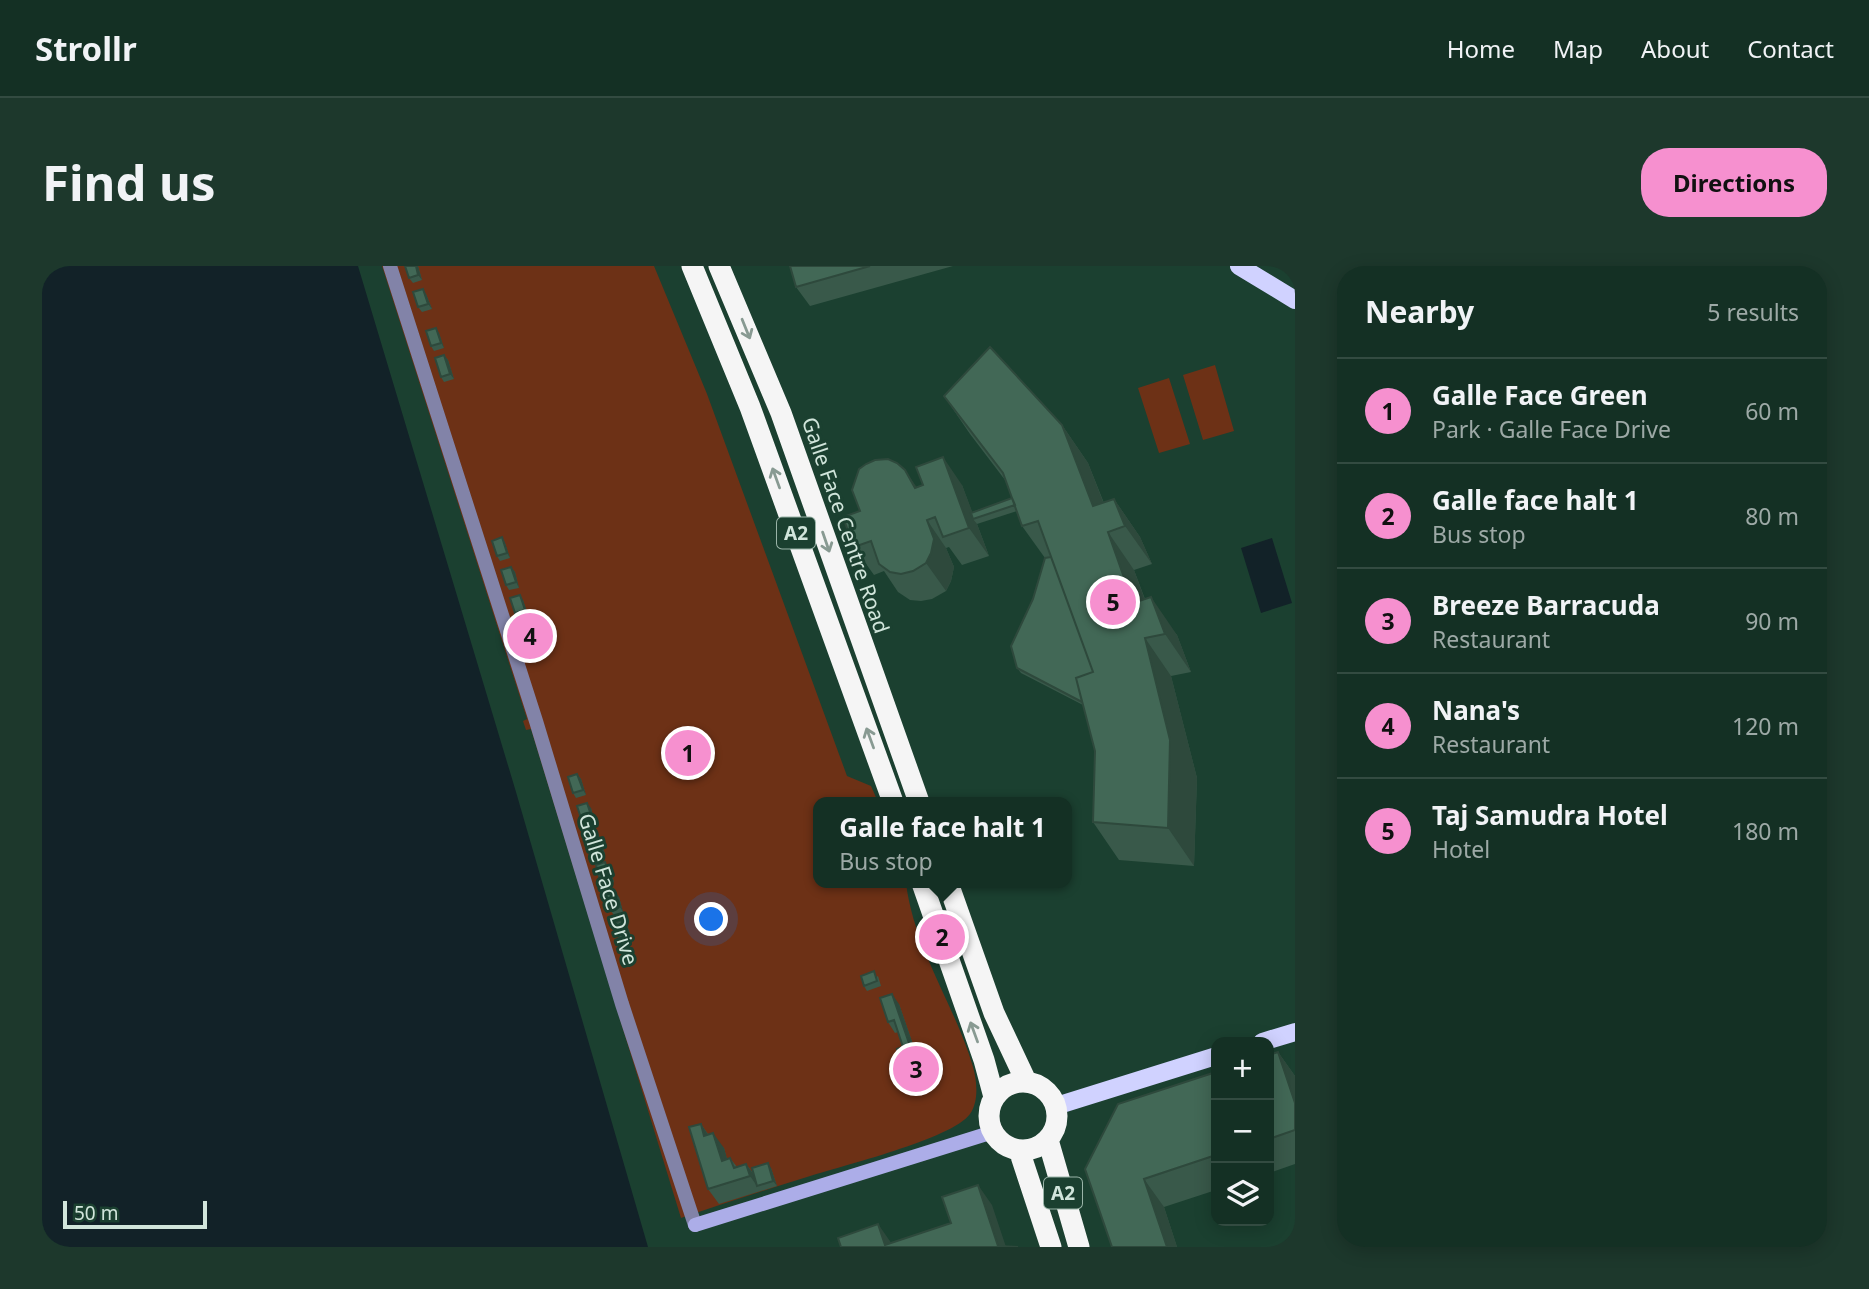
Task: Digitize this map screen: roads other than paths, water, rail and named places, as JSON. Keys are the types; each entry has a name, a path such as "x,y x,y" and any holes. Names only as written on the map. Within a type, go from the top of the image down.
{"highway":[{"name":"A2","path":"692,266 750,407 891,797"},
{"name":"Galle Face Centre Road","path":"719,266 781,413 917,797"},
{"path":"706,296 729,287"},
{"path":"924,888 984,1060 994,1097"},
{"path":"950,888 994,1013 1026,1081"},
{"path":"1026,1081 1044,1088 1056,1106 1056,1125 1048,1140 1038,1146 1019,1150 1001,1142 993,1132 989,1112 994,1097 1006,1086 1026,1081"},
{"name":"A2","path":"1048,1140 1079,1247"},
{"name":"A2","path":"1019,1150 1051,1247"}],"main road":[{"path":"1238,266 1295,300"},
{"path":"1274,288 1295,293"},
{"path":"1274,1038 1295,1032"},
{"path":"1056,1106 1211,1058"}],"street":[{"name":"Galle Face Drive","path":"390,266 536,721 622,1004 695,1225 993,1132"}],"place":[{"name":"Taj Samudra Hotel","path":"1113,602"},
{"name":"Nana's","path":"530,636"},
{"name":"Galle Face Green","path":"688,753"},
{"name":"Galle face halt 1","path":"942,937"},
{"name":"Breeze Barracuda","path":"916,1069"}]}
